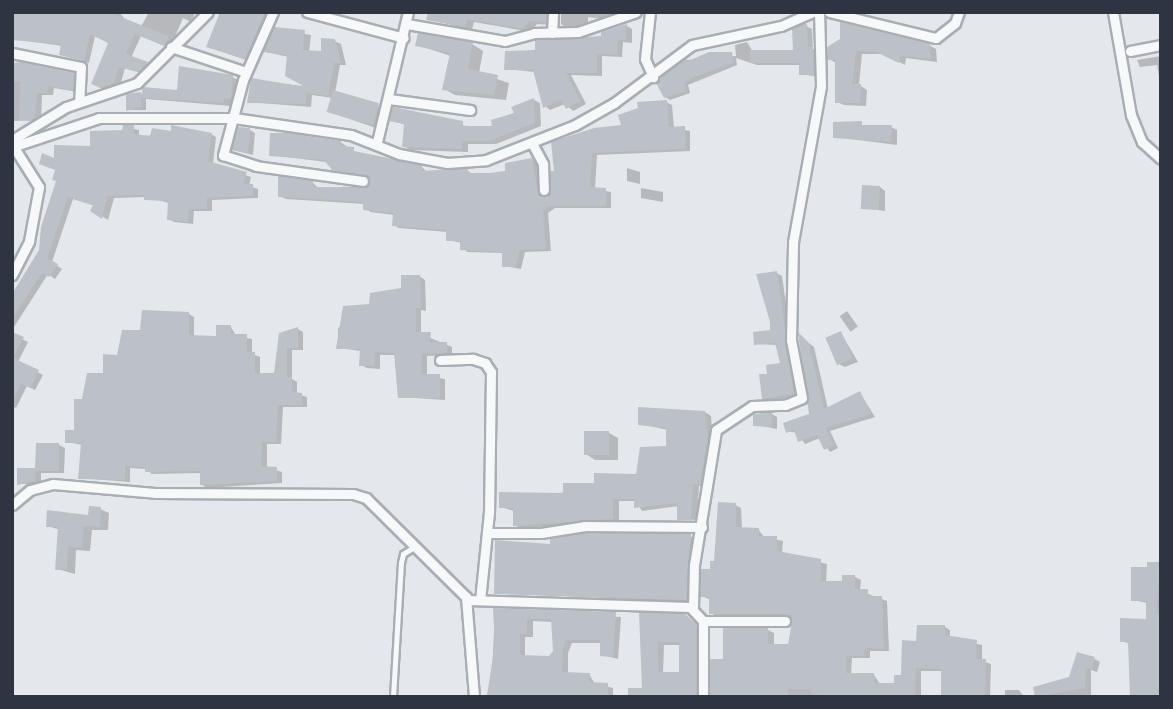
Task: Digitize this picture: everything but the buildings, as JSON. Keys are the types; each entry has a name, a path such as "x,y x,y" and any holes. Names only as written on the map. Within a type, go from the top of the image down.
{"street":[{"path":"13,145 44,120 79,102 137,83 208,12"},
{"path":"273,12 246,72 223,153 226,158 363,181"},
{"path":"307,12 404,38"},
{"path":"377,142 404,38 408,12"},
{"path":"552,33 553,12"},
{"path":"407,24 505,41 552,33 578,32 636,12"},
{"path":"650,12 645,59 653,77"},
{"path":"13,145 99,118 234,118 307,126 377,142 399,154 447,163 486,160 532,143 604,109 653,77 692,45 781,26 813,12"},
{"path":"703,697 703,621 693,608 694,565 716,430 752,406 785,405 802,398 791,340 793,242 821,86 819,12"},
{"path":"829,12 936,38 955,23 959,12"},
{"path":"1113,12 1131,115 1142,142 1161,159"},
{"path":"1130,51 1161,45"},
{"path":"171,47 246,72"},
{"path":"12,53 81,67 79,102"},
{"path":"388,99 470,110"},
{"path":"44,120 61,129"},
{"path":"532,143 543,164 544,190"},
{"path":"12,275 29,241 40,187 13,145"},
{"path":"440,360 473,359 485,363 491,372 487,533 480,600"},
{"path":"12,505 30,490 53,484 238,496 353,494 376,505 468,600 474,697"},
{"path":"487,533 585,526 702,527"},
{"path":"468,600 693,608"},
{"path":"703,621 785,621"}],"lane":[{"path":"393,697 401,563 403,554 414,547"}]}
